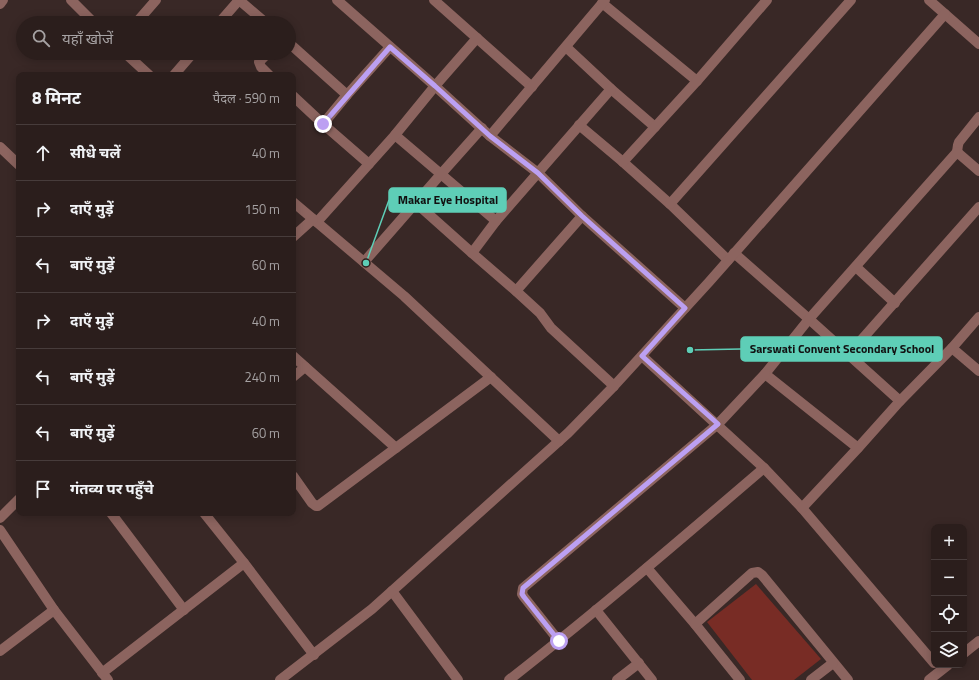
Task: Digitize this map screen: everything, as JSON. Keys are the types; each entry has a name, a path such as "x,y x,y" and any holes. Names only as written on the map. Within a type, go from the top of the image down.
{"street":[{"path":"0,4 3,0"},
{"path":"71,0 87,16"},
{"path":"142,16 156,0"},
{"path":"225,16 239,0 258,16"},
{"path":"337,0 490,136 538,173 582,216 685,308"},
{"path":"434,0 532,87"},
{"path":"623,162 697,81 767,0"},
{"path":"670,204 851,0"},
{"path":"929,0 977,38"},
{"path":"490,136 604,2 697,81"},
{"path":"280,680 372,609 568,433 642,356 945,14"},
{"path":"296,235 315,220 369,164 477,38"},
{"path":"323,124 390,47"},
{"path":"566,47 655,127"},
{"path":"296,49 347,95"},
{"path":"133,60 146,72"},
{"path":"177,72 187,60"},
{"path":"261,60 259,62 261,67 266,72"},
{"path":"472,253 496,221 611,89"},
{"path":"296,99 369,164"},
{"path":"559,641 524,597 522,594 523,588 718,424 765,374 809,319 957,152 959,142 979,117"},
{"path":"579,125 731,257 809,319 900,401"},
{"path":"364,262 482,128"},
{"path":"395,135 496,221"},
{"path":"1,151 16,163"},
{"path":"957,152 979,171"},
{"path":"416,203 539,312 551,328 614,386"},
{"path":"296,204 404,296 559,441"},
{"path":"848,355 979,206"},
{"path":"516,291 582,216"},
{"path":"856,267 895,303"},
{"path":"802,508 900,401 952,348 979,317"},
{"path":"952,348 979,371"},
{"path":"642,356 718,424 764,468 802,508 931,656"},
{"path":"296,359 396,448"},
{"path":"296,374 305,367"},
{"path":"765,374 858,448"},
{"path":"296,480 312,503 318,506 491,377"},
{"path":"509,680 559,641 647,568 764,468"},
{"path":"0,518 16,502"},
{"path":"113,516 184,610"},
{"path":"206,516 314,655"},
{"path":"0,530 54,610 105,677 184,610 244,563"},
{"path":"647,568 740,680"},
{"path":"695,624 752,573 758,572 848,680"},
{"path":"392,591 458,680"},
{"path":"0,651 54,610"},
{"path":"596,610 652,680"},
{"path":"967,651 979,641"},
{"path":"617,680 639,663"},
{"path":"811,680 833,663"},
{"path":"929,680 938,668"}],"shaded area":[{"path":"756,584 821,659 794,680 752,680 707,622"}],"place":[{"name":"Makar Eye Hospital","path":"366,263"},
{"name":"Sarswati Convent Secondary School","path":"690,350"}],"route":[{"path":"323,124 390,47 490,136 538,173 582,216 685,308 642,356 718,424 523,588 522,594 524,597 559,641"}]}
